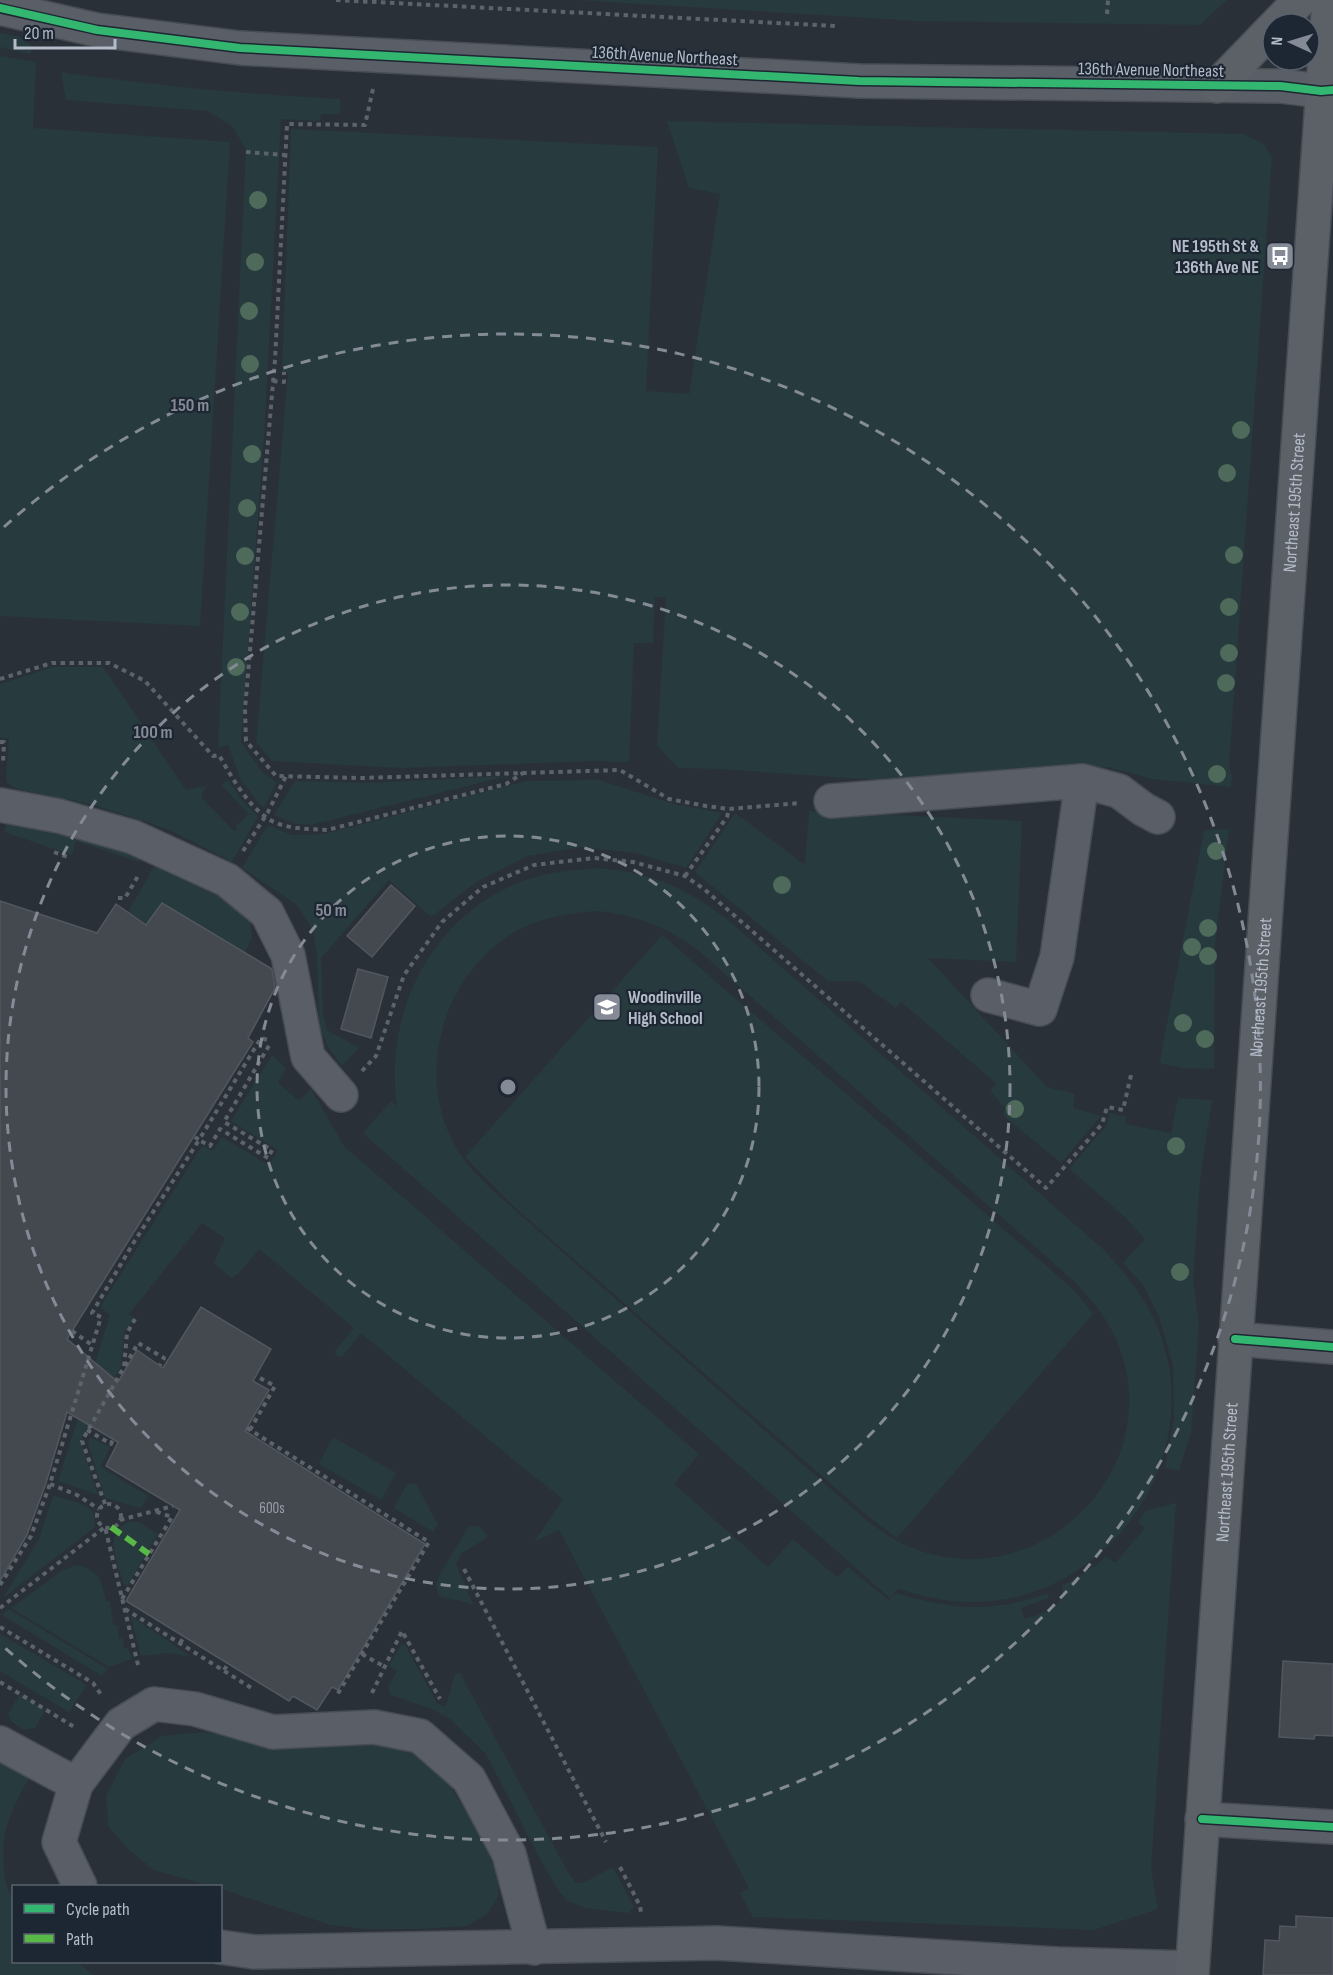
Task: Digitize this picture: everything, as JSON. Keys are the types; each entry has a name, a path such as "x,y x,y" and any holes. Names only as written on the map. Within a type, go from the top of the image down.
{"main road":[{"path":"1288,12 1300,0"},
{"name":"Northeast 195th Street","path":"1192,1971 1235,1339 1327,91 1329,0"},
{"path":"1217,86 1261,40"}],"street":[{"name":"136th Avenue Northeast","path":"0,8 97,30 240,48 859,81 1280,86 1327,91"},
{"path":"831,801 1082,781 1119,791 1158,817"},
{"path":"988,995 1040,1009 1057,957 1082,781"},
{"path":"0,805 59,816 133,837 227,880 267,913 288,955 308,1057 341,1095"},
{"path":"1235,1339 1333,1347"},
{"path":"79,1885 59,1842 76,1784 113,1734 154,1704 195,1709 273,1732 374,1727 420,1737 469,1779 509,1854 534,1948"},
{"path":"0,1743 76,1784"},
{"path":"1202,1820 1333,1827"},
{"path":"222,1947 254,1952 717,1943 1192,1971"}],"path":[{"path":"336,0 836,26"},
{"path":"1107,14 1108,0"},
{"path":"377,55 366,125 287,124 273,381 248,659 246,741 276,776 361,778 620,770 669,799 729,809 831,801"},
{"path":"246,152 285,155"},
{"path":"273,381 284,382 284,372"},
{"path":"0,679 51,663 109,663 145,681 213,756 219,756 238,790 265,816 276,823 301,829 327,830 506,784 524,772"},
{"path":"0,742 4,742 3,763"},
{"path":"249,839 265,816 286,776"},
{"path":"686,876 727,817 729,809"},
{"path":"341,1095 376,1056 404,975 442,922 483,887 534,865 594,858 633,862 686,876 724,905 1046,1188 1102,1124 1107,1107 1123,1110 1131,1075"},
{"path":"118,898 125,897 135,880"},
{"path":"0,1585 31,1536 50,1484 101,1317 92,1313 134,1242 200,1140 261,1038 272,1041 224,1122 272,1150 267,1158 220,1129 210,1146 200,1140 195,1137"},
{"path":"124,1367 127,1333 135,1319"},
{"path":"72,1331 92,1346"},
{"path":"105,1504 82,1441 138,1343 164,1358 160,1365"},
{"path":"256,1376 275,1386 249,1429 382,1515 429,1542 334,1700"},
{"path":"87,1430 111,1444 113,1439"},
{"path":"50,1484 77,1495 99,1509"},
{"path":"0,1608 105,1527 117,1525 121,1513 118,1507 112,1504 105,1504 99,1509 98,1519 105,1527 138,1665"},
{"path":"120,1520 173,1506"},
{"path":"122,1599 174,1517 154,1511"},
{"path":"464,1569 606,1842"},
{"path":"124,1609 254,1690"},
{"path":"0,1627 93,1683 113,1734"},
{"path":"368,1701 402,1631 440,1699"},
{"path":"180,1643 184,1637"},
{"path":"361,1654 385,1667"},
{"path":"224,1670 228,1664"},
{"path":"0,1682 113,1734"},
{"path":"620,1867 640,1906 642,1919"}],"green space":[{"path":"576,0 1227,0 1200,25 918,21"},
{"path":"0,33 20,37 31,45 31,54 0,47"},
{"path":"0,56 36,62 33,128 230,142 200,626 0,616"},
{"path":"61,72 201,89 340,99 340,114 321,114 320,121 281,119 264,436 241,742 263,773 277,783 263,808 240,779 228,745 218,748 246,149 232,126 208,111 66,100"},
{"path":"667,121 1244,134 1265,145 1272,158 1229,765 1232,776 1231,787 1152,779 1107,767 905,782 678,768 657,746 666,597 655,597 653,643 634,643 629,762 595,761 401,768 272,761 256,742 288,373 282,372 291,129 658,147 646,391 689,394 720,194 689,188"},
{"path":"53,667 103,667 186,790 207,786 201,794 202,798 234,831 237,829 236,826 249,814 221,785 228,780 243,802 258,816 232,862 170,830 94,805 17,789 7,783 9,739 0,737 0,684"},
{"path":"507,776 311,825 295,824 274,815 295,781 369,783"},
{"path":"599,780 674,804 722,813 686,868 636,853 581,847 528,856 478,881 431,917 389,880 321,958 323,1013 327,1030 359,1048 342,1066 328,1047 319,1025 317,956 313,930 297,905 242,868 268,825 292,835 324,834 526,781"},
{"path":"809,811 1022,821 1016,962 928,958 1047,1087 1075,1094 1073,1108 1101,1116 1061,1163 1003,1115 1005,1108 990,1091 996,1083 901,1002 896,1008 859,981 828,981 695,872 735,813 805,865"},
{"path":"7,821 41,825 145,855 139,862 76,841 72,855 4,832"},
{"path":"1229,829 1215,945 1214,1069 1183,1068 1162,1064 1160,1060 1204,830"},
{"path":"157,861 242,906 250,923 252,937 245,953 162,903 146,925 128,912"},
{"path":"599,868 636,874 667,883 696,898 727,919 1104,1250 1129,1280 1150,1312 1161,1336 1171,1385 1169,1433 1155,1478 1131,1519 1099,1554 1060,1581 1015,1597 965,1602 898,1589 891,1597 897,1593 936,1603 972,1607 1010,1604 1048,1593 1049,1598 1021,1608 1025,1619 1051,1609 1060,1600 1062,1586 1098,1564 1106,1556 1115,1563 1145,1528 1138,1523 1145,1511 1176,1503 1151,1868 1158,1909 1094,1930 753,1917 740,1893 749,1888 559,1530 534,1542 563,1499 361,1333 343,1356 338,1356 334,1352 354,1328 259,1249 238,1274 231,1278 214,1263 225,1238 202,1223 129,1314 134,1318 124,1333 121,1367 80,1441 98,1495 58,1481 110,1315 100,1307 202,1146 213,1151 222,1137 269,1165 278,1150 231,1121 272,1055 286,1068 278,1083 299,1101 311,1089 344,1146 699,1454 674,1484 768,1567 793,1539 837,1577 848,1567 889,1600 891,1599 363,1133 391,1101 397,1106 395,1070 399,1034 408,999 423,967 443,938 468,913 498,893 540,876","holes":["598,911 627,916 652,924 675,935 699,951 1075,1282 1089,1297 1112,1330 1120,1349 1129,1396 1124,1440 1107,1480 1080,1514 1044,1540 1004,1555 959,1559 901,1543 866,1520 490,1188 471,1168 455,1146 443,1117 437,1087 437,1056 443,1026 455,997 471,971 492,948 518,930 567,914"]},
{"path":"662,935 1072,1288 1093,1314 897,1538 863,1512 520,1212 465,1157"},
{"path":"1178,1098 1212,1100 1200,1180 1193,1280 1199,1323 1191,1432 1179,1471 1165,1468 1174,1418 1173,1365 1159,1317 1144,1286 1123,1263 1145,1239 1124,1216 1069,1169 1106,1126 1110,1113 1126,1117 1125,1124 1171,1133"},
{"path":"90,1437 110,1447 101,1467 148,1496 141,1508 105,1498 88,1444"},
{"path":"333,1437 396,1473 381,1500 319,1464"},
{"path":"407,1484 416,1484 438,1525 433,1532 394,1508"},
{"path":"53,1496 89,1508 95,1520 94,1528 3,1598 39,1539"},
{"path":"128,1522 139,1522 158,1534 127,1586 124,1585 118,1568 114,1541 120,1527"},
{"path":"469,1526 478,1526 485,1532 487,1538 462,1553 456,1564 473,1604 439,1596 436,1585"},
{"path":"76,1565 89,1569 98,1577 106,1601 110,1601 113,1625 117,1625 119,1639 123,1639 124,1649 128,1648 132,1659 109,1667 11,1608 63,1570"},
{"path":"9,1609 108,1669 102,1676 2,1615"},
{"path":"131,1616 190,1656 165,1653 141,1656"},
{"path":"0,1634 87,1685 69,1712 0,1671"},
{"path":"401,1645 405,1645 437,1703 442,1706 446,1706 455,1674 460,1673 569,1874 575,1882 583,1883 613,1867 634,1907 629,1913 585,1908 568,1901 559,1891 540,1859 486,1754 450,1719 432,1709 391,1695 388,1687 397,1671 389,1666"},
{"path":"20,1694 45,1710 35,1728 24,1730 11,1721 8,1714"},
{"path":"202,1732 267,1740 395,1739 420,1749 443,1774 483,1839 499,1879 498,1897 487,1914 467,1926 366,1929 331,1925 222,1889 222,1885 206,1885 154,1870 128,1849 108,1826 106,1796 125,1759 162,1736"},
{"path":"0,1758 30,1776 12,1811 5,1832 4,1871 12,1895 12,1963 78,1963 94,1975 0,1975"}],"building":[{"path":"391,885 415,906 372,957 347,936"},
{"path":"0,901 97,933 116,904 146,925 162,903 272,969 275,988 248,1038 253,1042 67,1339 118,1382 137,1350 163,1368 201,1307 271,1349 253,1381 269,1390 245,1431 425,1544 338,1690 332,1687 317,1710 293,1696 289,1701 126,1601 180,1510 106,1466 118,1442 67,1412 46,1483 27,1535 0,1581"},
{"path":"358,969 388,977 371,1038 341,1029"},
{"path":"1283,1661 1333,1664 1333,1736 1315,1735 1314,1739 1279,1737"},
{"path":"1296,1916 1333,1918 1333,1975 1263,1975 1265,1940 1279,1941 1280,1926 1296,1927"}],"marked path":[{"path":"111,1527 149,1554"}],"cycle path":[{"path":"0,8 97,30 240,48 859,81 1280,86 1321,91 1333,90"},
{"path":"1235,1339 1333,1347"},
{"path":"1202,1819 1333,1827"}],"place":[{"name":"NE 195th St & 136th Ave NE","path":"1280,256"},
{"name":"Woodinville High School","path":"607,1007"}]}
